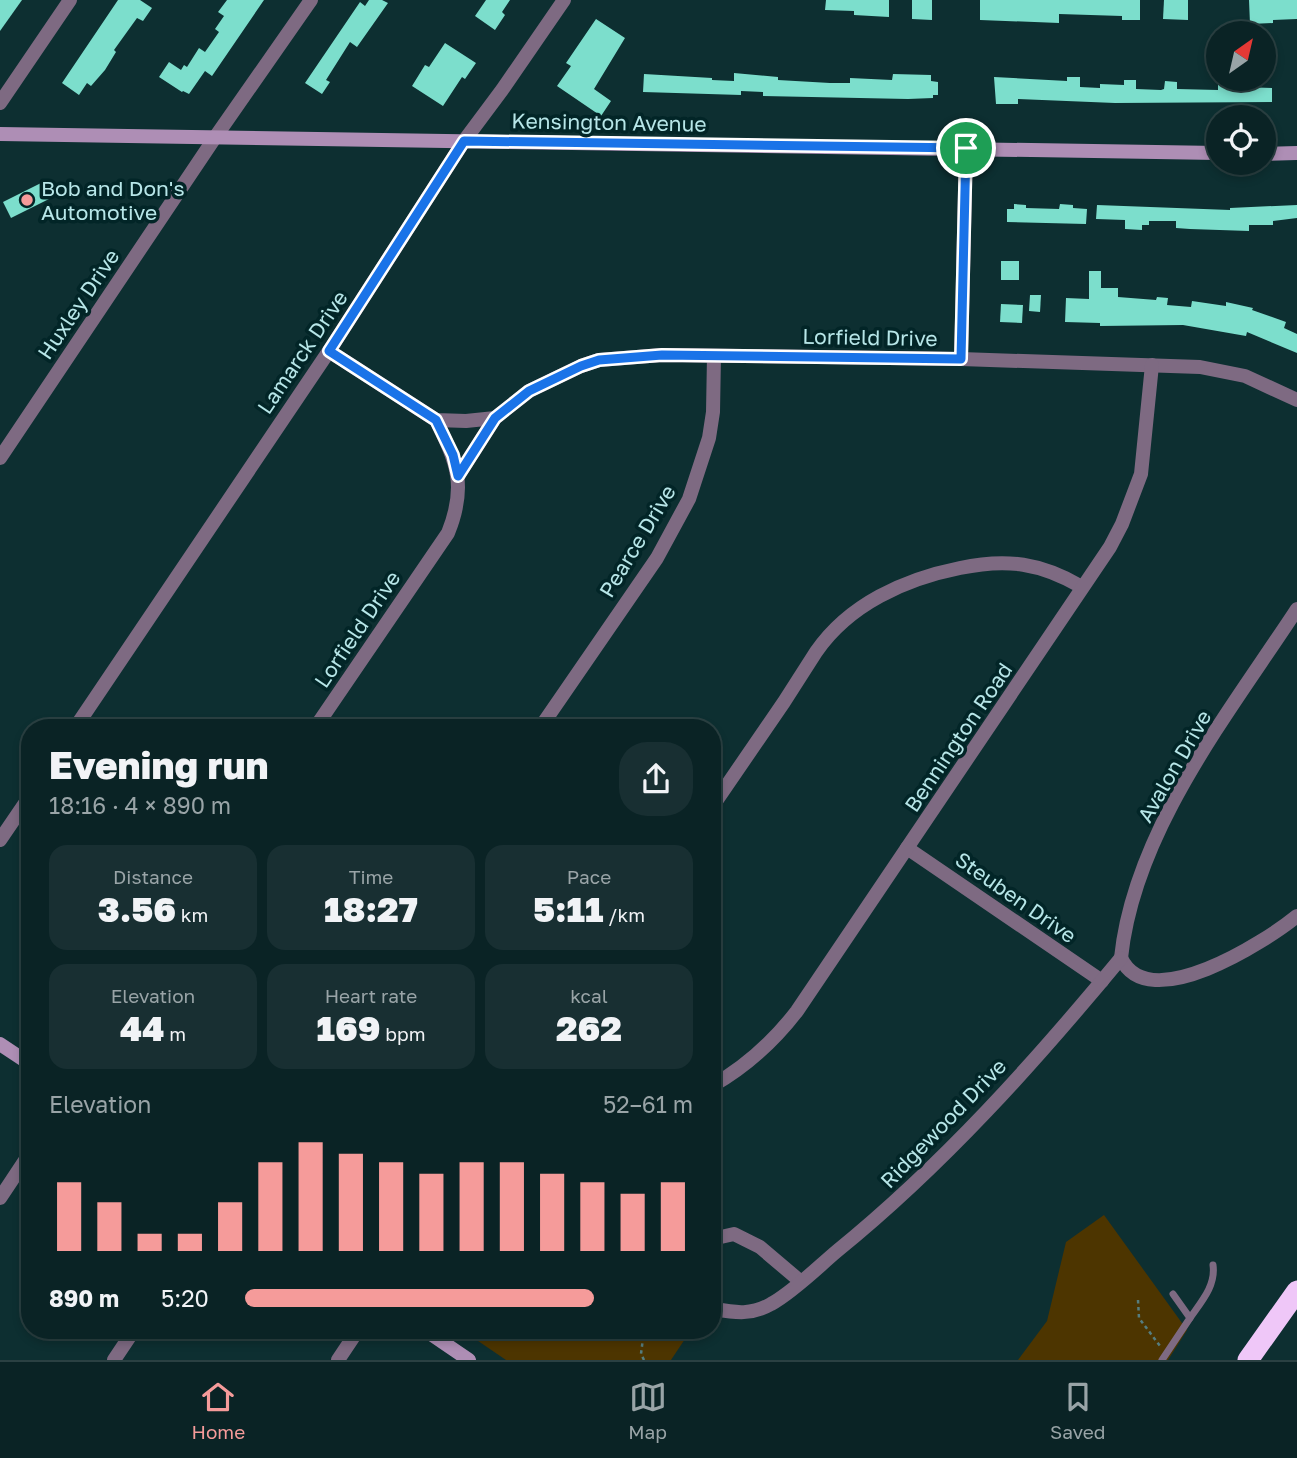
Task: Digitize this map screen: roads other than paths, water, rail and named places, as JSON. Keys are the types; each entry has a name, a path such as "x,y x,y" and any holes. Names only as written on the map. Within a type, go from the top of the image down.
{"highway":[{"path":"1248,1360 1297,1291"}],"street":[{"path":"0,103 70,0"},
{"name":"Huxley Drive","path":"0,458 214,139 311,0"},
{"name":"Lamarck Drive","path":"81,719 329,351 464,141 564,0"},
{"name":"Kensington Avenue","path":"0,135 1206,153"},
{"path":"961,359 966,148"},
{"path":"1276,154 1297,153"},
{"path":"329,351 436,420 495,418"},
{"name":"Lorfield Drive","path":"458,476 495,418 529,391 581,366 599,360 633,356 961,359 1152,365 1223,370 1264,383 1297,400"},
{"name":"Pearce Drive","path":"546,719 657,558 689,499 709,438 714,400 714,356"},
{"name":"Bennington Road","path":"721,1080 748,1062 791,1020 948,791 1110,547 1134,496 1141,474 1152,365"},
{"name":"Lorfield Drive","path":"321,719 448,533 458,501 458,476 453,455 436,420"},
{"path":"721,794 816,652 851,616 875,598 909,581 933,573 1000,563 1042,567 1082,587"},
{"name":"Avalon Drive","path":"1121,958 1124,929 1135,892 1169,812 1213,736 1297,609"},
{"path":"0,840 21,809"},
{"name":"Steuben Drive","path":"907,848 1102,981"},
{"path":"1121,958 1126,968 1140,978 1152,981 1185,976 1242,952 1297,916"},
{"name":"Ridgewood Drive","path":"721,1310 744,1314 771,1304 883,1214 1013,1083 1121,958"},
{"path":"0,1044 21,1058"},
{"path":"0,1198 21,1166"},
{"path":"721,1237 734,1234 760,1247 800,1281"},
{"path":"114,1360 128,1339"},
{"path":"338,1360 352,1339"},
{"path":"438,1339 469,1360"}],"lane":[{"path":"1164,1357 1211,1284 1213,1265"},
{"path":"1173,1294 1190,1318"}],"place":[{"name":"Bob and Don's Automotive","path":"27,200"}]}
